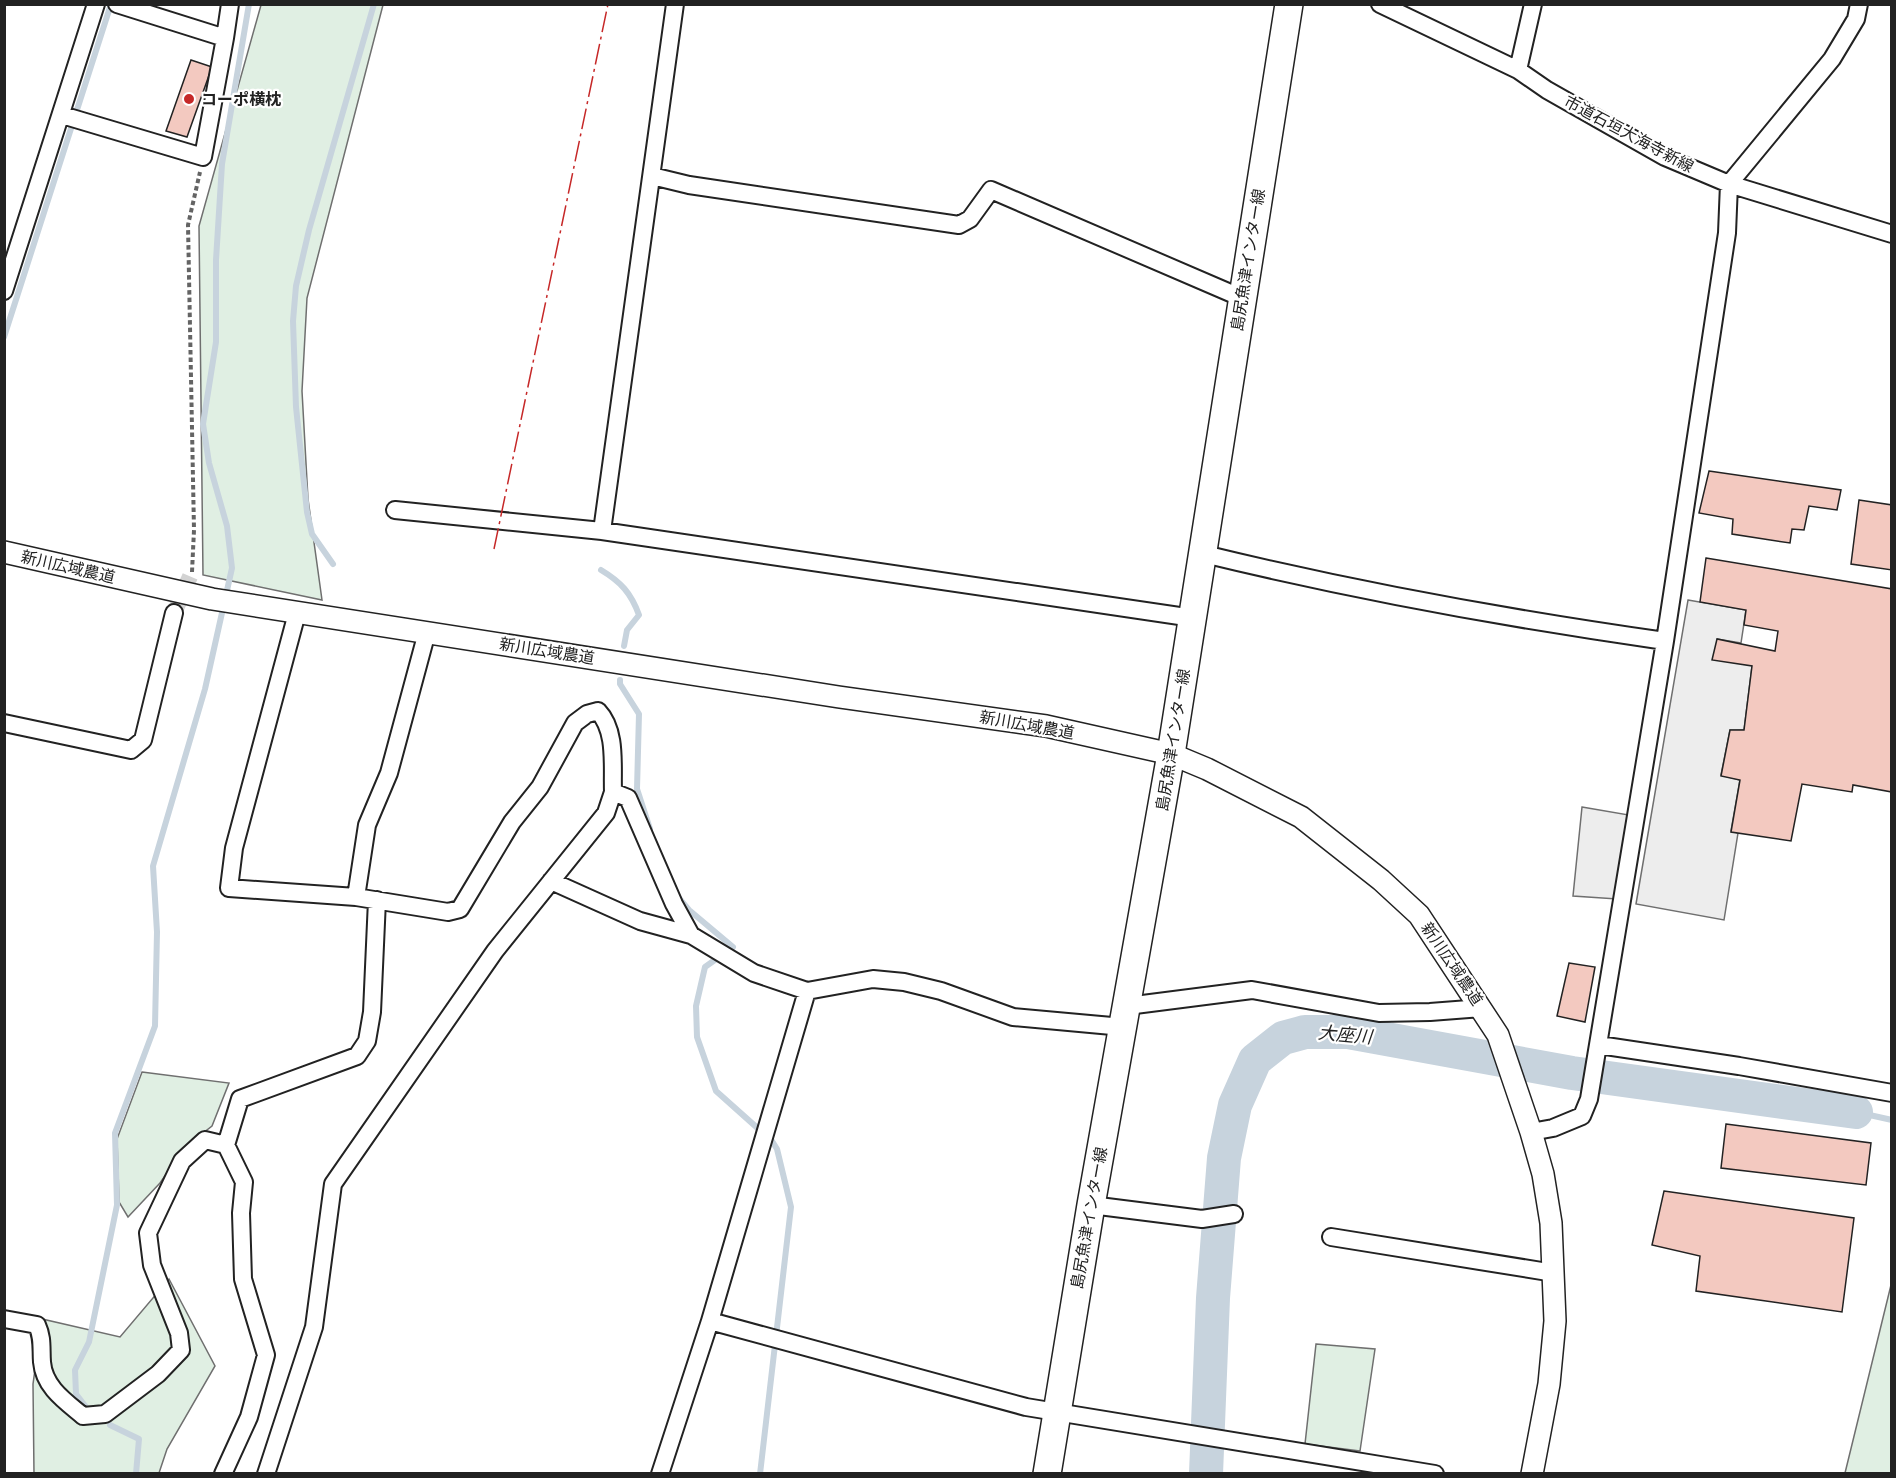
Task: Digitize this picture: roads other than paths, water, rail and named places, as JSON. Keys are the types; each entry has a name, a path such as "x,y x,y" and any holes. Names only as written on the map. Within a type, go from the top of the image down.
{"main road":[{"name":"島尻魚津インター線","path":"1047,1473 1090,1205 1125,1017 1204,554 1289,4"}],"street":[{"path":"4,291 69,116 96,4"},
{"path":"117,4 225,38"},
{"path":"69,116 203,157 230,4"},
{"path":"602,531 675,4"},
{"name":"市道石垣大海寺新線","path":"1380,4 1518,70 1547,90 1665,157 1729,184 1892,234"},
{"path":"1518,70 1533,4"},
{"path":"1532,1132 1553,1128 1582,1116 1589,1099 1665,641 1727,233 1729,184 1832,59 1856,20 1859,4"},
{"path":"652,176 689,185 959,225 970,219 991,190 1242,298"},
{"path":"395,510 602,531 1193,618"},
{"name":"新川広域農道","path":"4,552 212,599 1046,726 1171,754 1207,769 1301,817 1381,880 1419,915 1498,1035 1532,1132 1543,1174 1551,1223 1555,1321 1549,1384 1533,1473"},
{"path":"1204,554 1372,592 1586,630 1665,641"},
{"path":"4,723 131,750 143,740 174,613"},
{"path":"266,1473 314,1327 333,1184 495,951 606,813 614,792 610,732 606,719 598,711 587,714 575,723 540,787 512,822 460,909 448,912 356,897 229,888 234,848 297,613"},
{"path":"356,897 367,825 389,773 427,632"},
{"path":"614,792 628,798 674,903 691,934"},
{"path":"551,881 640,921 691,934 754,973 807,991 873,979 904,982 941,991 1013,1017 1125,1017 1252,990 1379,1012 1430,1012 1482,1008"},
{"path":"223,1473 249,1417 266,1355 243,1279 241,1213 244,1182 226,1145 240,1099 357,1056 367,1041 372,1012 377,900"},
{"path":"660,1473 710,1321 807,991"},
{"path":"1598,1049 1739,1066 1892,1093"},
{"path":"4,1319 37,1325 42,1336 42,1363 45,1378 56,1393 83,1416 105,1414 158,1374 181,1350 179,1333 152,1265 148,1233 182,1161 205,1140 226,1145"},
{"path":"1090,1205 1202,1219 1234,1214"},
{"path":"1331,1237 1554,1274"},
{"path":"710,1321 1026,1407 1435,1473"}],"waterway":[{"path":"4,337 111,4"},
{"path":"86,1407 76,1394 75,1370 89,1342 117,1205 115,1133 155,1026 157,932 153,866 205,689 232,568 227,526 209,463 203,424 216,342 216,260 222,164 249,4"},
{"path":"333,564 312,534 307,512 296,407 293,321 296,286 309,230 374,4"},
{"path":"601,570 624,589 639,615 627,630 624,646"},
{"path":"620,680 620,684 639,714 637,789 650,829"},
{"path":"678,897 689,910 733,947 705,967 696,1006 697,1037 716,1091 772,1141 777,1149 791,1207 760,1474"},
{"name":"大座川","path":"1206,1474 1213,1298 1224,1158 1235,1105 1255,1060 1283,1038 1305,1032 1348,1032 1572,1073 1856,1112"},
{"path":"1856,1112 1892,1120"},
{"path":"110,1425 139,1439 136,1474"}],"tunnel":[{"path":"174,613 192,572"}],"place":[{"name":"コーポ横枕","path":"189,99"}]}
